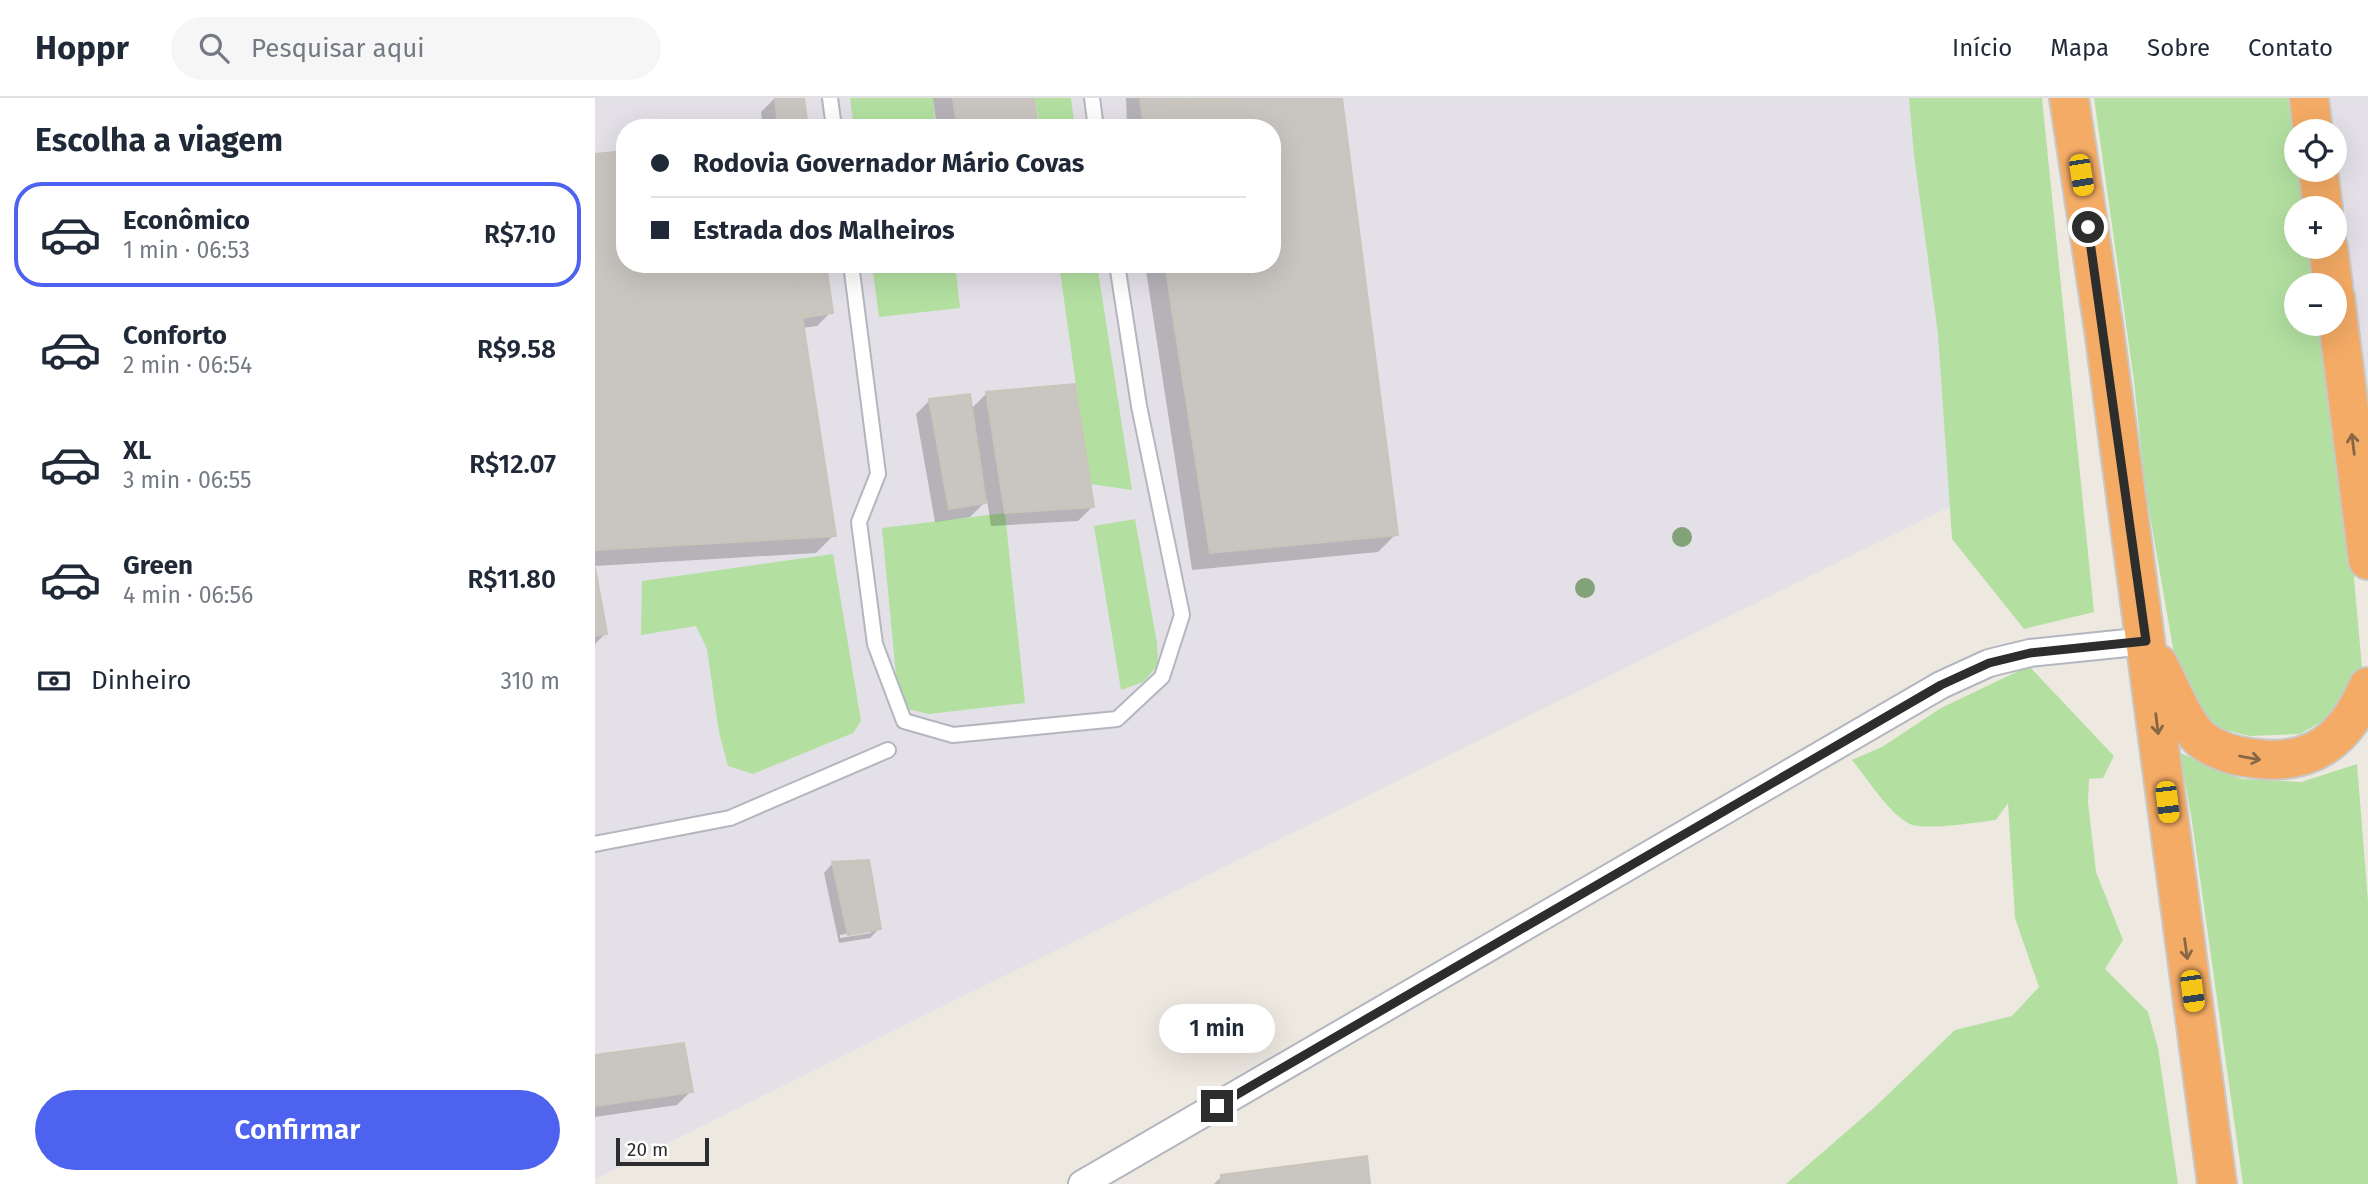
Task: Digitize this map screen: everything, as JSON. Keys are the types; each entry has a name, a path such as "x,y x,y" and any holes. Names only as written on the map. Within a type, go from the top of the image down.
{"highway":[{"path":"2069,98 2146,641 2217,1184"},
{"path":"2309,98 2312,119"},
{"path":"2340,336 2368,560"},
{"path":"2146,641 2187,722 2201,738 2221,750 2243,757 2269,761 2293,759 2332,741 2358,711 2368,687"}],"street":[{"path":"1082,1184 1941,685 1989,663 2030,653 2146,641"}],"lane":[{"path":"830,98 833,119"},
{"path":"1092,98 1095,119"},
{"path":"852,273 878,474 859,522 875,644 904,720 953,735 1117,719 1162,677 1182,615 1139,406 1118,273"},
{"path":"595,844 730,818 888,750"}],"shaded area":[{"path":"595,98 1985,98 2030,467 595,1179"},
{"path":"2313,98 2368,98 2368,502 2347,336 2347,273 2338,273 2337,259 2347,259 2347,196 2335,196 2335,182 2347,182 2347,119 2316,119"}],"green space":[{"path":"850,98 933,98 935,119 853,119"},
{"path":"1035,98 1071,98 1074,119 1038,119"},
{"path":"1909,98 2042,98 2094,612 2024,629 1952,539 1938,334"},
{"path":"2094,98 2289,98 2292,119 2284,119 2284,182 2301,182 2302,196 2284,196 2284,259 2311,259 2312,273 2284,273 2284,336 2322,336 2354,578 2362,668 2335,714 2300,734 2249,736 2210,726 2178,677 2145,487 2134,381"},
{"path":"873,273 956,273 960,308 879,317"},
{"path":"1060,273 1098,273 1132,490 1090,484"},
{"path":"1005,513 1025,703 929,714 899,707 882,528"},
{"path":"1135,519 1157,643 1158,665 1143,682 1121,690 1094,526"},
{"path":"833,554 861,721 853,733 753,774 728,766 719,732 707,649 696,626 641,635 642,581"},
{"path":"2029,666 2114,756 2103,778 2089,779 2088,802 2096,872 2123,940 2105,969 2148,1012 2158,1048 2178,1184 1786,1184 1876,1106 1955,1030 2012,1016 2039,987 2015,918 2008,803 1996,820 1917,826 1894,813 1852,760 1882,747 1941,708"},
{"path":"2180,753 2242,779 2301,782 2357,764 2368,901 2368,1184 2243,1184"}],"building":[{"path":"775,98 804,98 807,119 777,119"},
{"path":"953,98 1034,98 1037,119 956,119"},
{"path":"1140,98 1232,98 1141,107"},
{"path":"1232,98 1342,98 1398,535 1210,553 1166,273 1281,273 1281,119 1143,119 1141,107"},
{"path":"616,152 616,273 795,273 836,536 595,550 595,154"},
{"path":"796,273 827,273 833,313 802,318"},
{"path":"1075,384 1094,507 1005,513 986,392"},
{"path":"970,394 986,503 949,509 929,399"},
{"path":"595,567 607,634 595,636"},
{"path":"869,860 881,929 848,935 832,862"},
{"path":"684,1043 693,1092 595,1106 595,1055"},
{"path":"1367,1156 1370,1184 1221,1184 1221,1175"}],"route":[{"path":"1217,1106 1941,685 1989,663 2030,653 2146,641 2088,227"}]}
